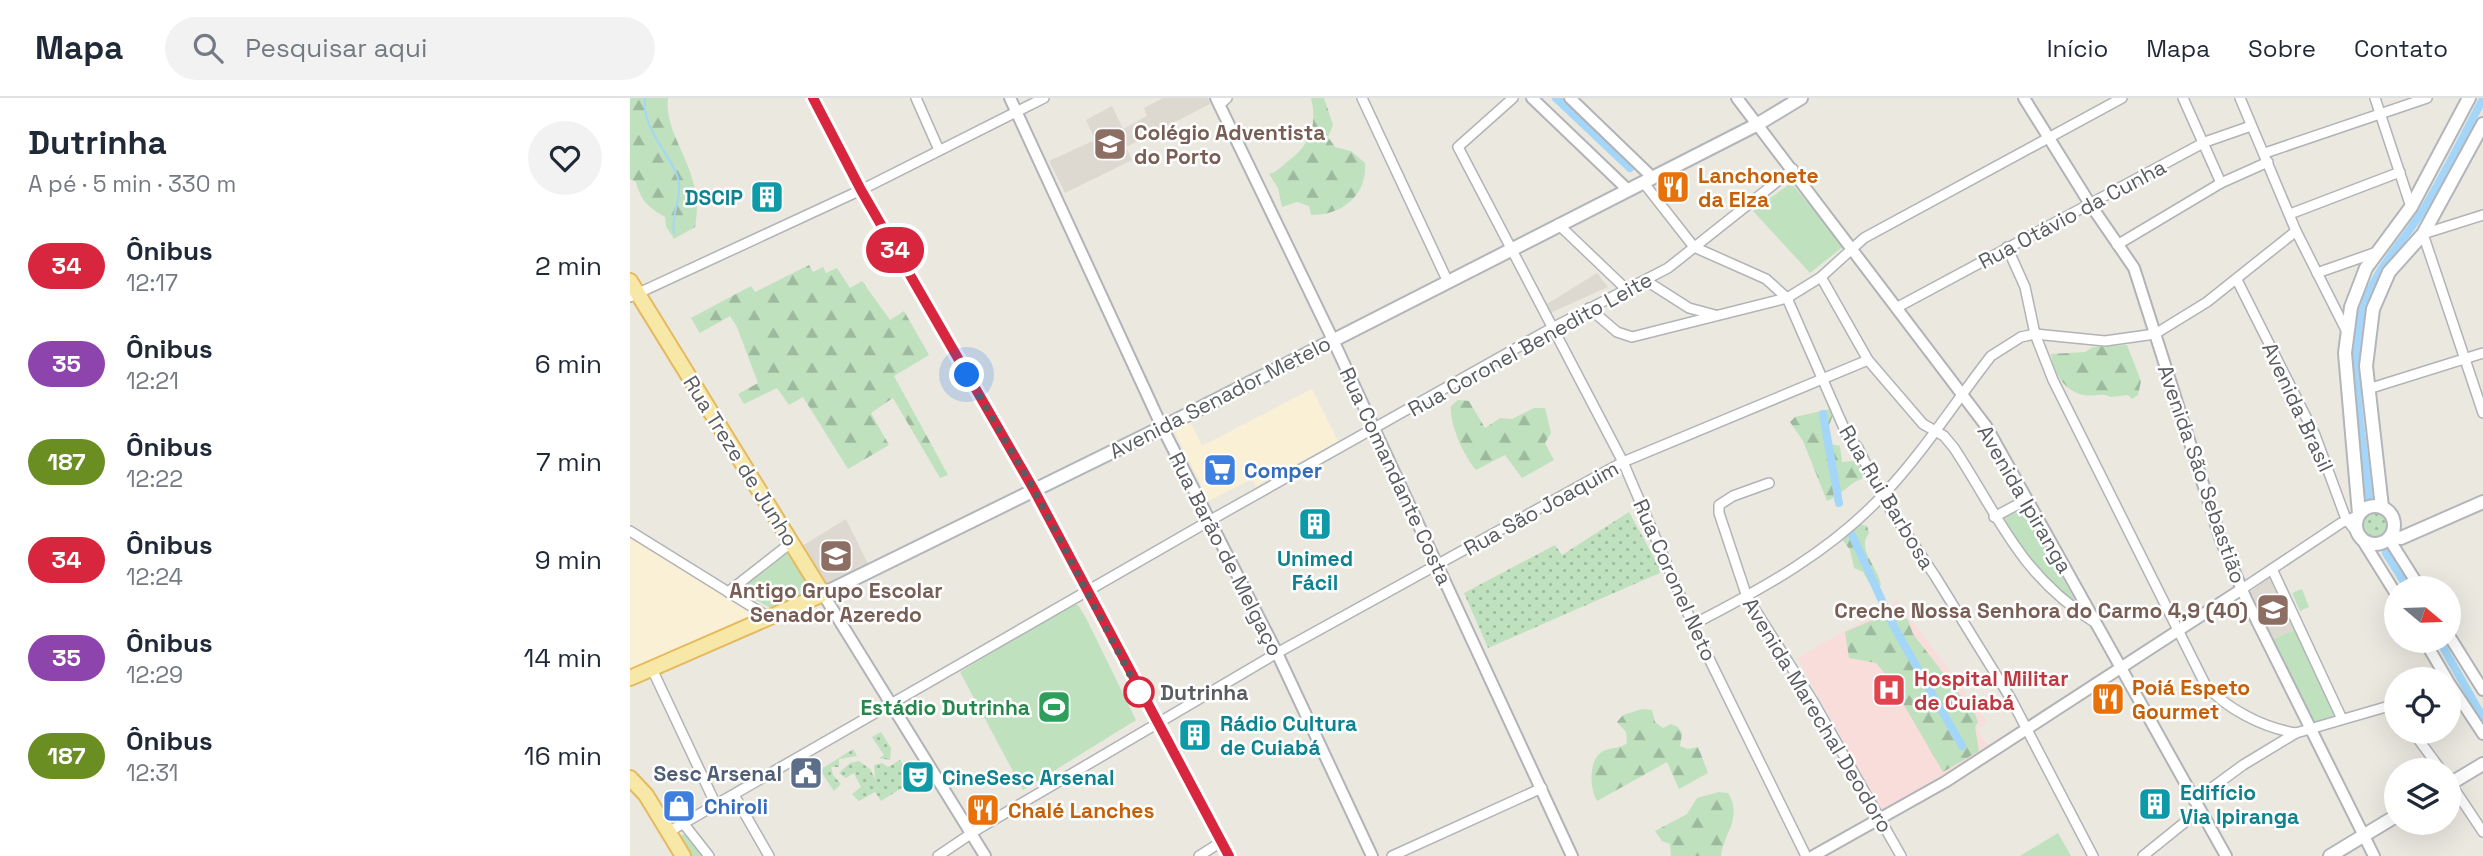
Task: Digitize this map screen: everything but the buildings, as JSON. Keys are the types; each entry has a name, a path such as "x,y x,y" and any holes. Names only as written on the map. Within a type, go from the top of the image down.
{"main road":[{"name":"Avenida Senador Metelo","path":"630,678 823,594 1162,427 1758,124 1801,98"},
{"path":"2382,507 2368,390 2367,338 2378,294 2389,272 2423,234 2469,98"},
{"path":"2483,124 2411,207 2377,252 2358,284 2346,330 2355,516 2361,538 2377,545 2483,502"},
{"name":"Rua Treze de Junho","path":"632,290 823,594"},
{"path":"2355,516 2372,506 2382,507 2408,523 2434,521"},
{"path":"2393,516 2398,552"},
{"path":"2461,776 2483,764"},
{"path":"630,778 646,795 683,856"},
{"path":"2330,856 2384,823"}],"street":[{"path":"813,98 861,190 1034,490 1229,856"},
{"path":"916,98 939,150"},
{"name":"Rua Barão de Melgaço","path":"1010,98 1162,427 1277,653 1372,856"},
{"path":"632,290 861,190 1044,98"},
{"path":"1362,98 1448,282"},
{"name":"Rua Coronel Neto","path":"1513,98 1458,147 1623,462 1694,624 1806,856"},
{"path":"1532,98 1627,189"},
{"path":"1570,98 1648,179"},
{"name":"Avenida Ipiranga","path":"1737,98 1986,426 2226,856"},
{"name":"Avenida São Sebastião","path":"2024,98 2090,205 2134,268 2210,509 2242,589 2374,856"},
{"path":"1589,308 1627,337 1787,298 1821,277 1864,238 2122,98"},
{"path":"2183,98 2205,142 2221,183"},
{"path":"2240,98 2296,231 2346,330"},
{"path":"2375,98 2411,207"},
{"path":"2117,245 2266,157 2427,98"},
{"name":"Rua Comandante Costa","path":"1221,100 1572,856"},
{"name":"Rua Otávio da Cunha","path":"1895,308 2205,142 2250,126"},
{"name":"Rua Coronel Benedito Leite","path":"670,831 1209,521 1552,328 1668,268 1793,169"},
{"path":"2290,214 2400,172"},
{"name":"Rua Rui Barbosa","path":"1648,179 1694,247 1766,279 1787,298 1820,379 1882,497 1935,576 2026,730 2093,856"},
{"path":"2483,215 2423,234 2483,413"},
{"path":"1558,224 1626,289"},
{"path":"1694,624 1746,597 1820,550 1882,497 1991,356 2021,337 2035,334 2105,341 2155,334 2237,280 2296,231"},
{"path":"2007,247 2025,287 2035,334 2053,380 2210,690 2262,723 2296,733"},
{"path":"2317,273 2377,252"},
{"path":"1821,277 1868,360 1923,424 1944,436 1954,448 1994,517 2039,576 2070,606 2096,623"},
{"name":"Avenida Brasil","path":"2237,280 2355,516"},
{"path":"1645,281 1689,308 1720,316"},
{"path":"2368,390 2483,353"},
{"name":"Rua São Joaquim","path":"939,856 971,833 1277,653 1623,462 1868,360"},
{"name":"Avenida Marechal Deodoro","path":"1769,483 1733,496 1719,505 1719,513 1746,597 1814,703 1901,856"},
{"path":"1994,517 2026,500"},
{"path":"1813,856 2026,730 2329,530 2355,516"},
{"path":"2329,530 2361,538 2385,576"},
{"path":"630,531 770,618"},
{"path":"728,592 792,542"},
{"path":"2398,552 2413,576"},
{"path":"2272,569 2342,719"},
{"name":"Rua Treze de Junho","path":"823,594 985,856"},
{"path":"2460,653 2483,690"},
{"path":"652,669 716,805"},
{"path":"2461,701 2483,734"},
{"path":"2144,856 2243,765 2296,733 2384,708"},
{"path":"1392,856 1542,789"},
{"path":"734,795 769,856"},
{"path":"2461,800 2483,832"},
{"path":"683,823 709,856"},
{"path":"1199,856 1221,842"}],"shaded area":[{"name":"Colégio Adventista do Porto","path":"1163,98 1208,98 1210,104 1126,147 1132,160 1065,193 1049,161 1095,140 1086,120 1112,106 1123,129 1147,116 1144,108"},
{"path":"1597,273 1608,287 1548,314 1544,306"},
{"path":"1312,389 1338,441 1256,486 1252,479 1209,501 1172,426 1188,417 1202,446"},
{"name":"Antigo Grupo Escolar Senador Azeredo","path":"846,519 869,566 824,588 802,546"},
{"path":"630,537 763,617 630,672"},
{"name":"Creche Nossa Senhora do Carmo 4,9 (40)","path":"2272,575 2296,629 2271,640 2250,592"},
{"name":"Hospital Militar de Cuiabá","path":"1898,601 1987,722 1977,729 1989,747 1882,811 1797,658"}],"green space":[{"path":"630,98 668,98 668,113 695,189 697,207 695,227 674,239 666,226 665,217 646,203 636,182 630,179"},
{"path":"1311,98 1324,98 1333,125 1328,137 1335,147 1351,151 1365,163 1365,174 1362,185 1351,201 1333,211 1311,215 1309,206 1297,202 1282,207 1278,188 1269,174 1295,156 1307,142 1313,126"},
{"path":"1791,183 1844,246 1810,273 1753,211"},
{"path":"809,265 813,272 823,267 826,273 837,268 850,288 862,281 890,320 904,311 929,355 894,376 948,475 940,478 893,398 871,413 889,445 848,469 803,397 789,405 777,388 744,404 738,394 758,383 737,327 730,316 700,333 691,318 751,286 755,292"},
{"path":"2127,345 2141,381 2138,395 2132,399 2128,395 2111,397 2077,393 2061,380 2054,368 2051,354"},
{"path":"1458,400 1469,401 1485,428 1500,418 1512,419 1534,408 1545,408 1551,433 1545,443 1554,460 1522,478 1505,455 1476,470 1462,449 1452,421 1451,406"},
{"path":"1830,409 1833,415 1828,428 1831,444 1840,446 1842,462 1856,461 1863,468 1862,479 1827,501 1803,441 1790,422 1795,417"},
{"path":"2023,507 2078,606 2034,566 2000,520"},
{"path":"2376,511 2386,515 2390,525 2386,535 2376,539 2366,535 2362,525 2366,515"},
{"path":"1629,512 1662,572 1488,648 1464,593 1555,545 1562,555"},
{"path":"1858,524 1867,526 1869,533 1866,552 1881,585 1874,591 1863,572 1854,568 1850,550 1842,539"},
{"path":"790,550 813,589 811,594 775,610 742,593 742,587"},
{"path":"2302,589 2309,607 2300,611 2292,593"},
{"name":"Estádio Dutrinha","path":"1072,604 1078,605 1086,618 1136,720 1023,790 960,672"},
{"path":"1892,608 1908,620 1913,634 1975,714 1978,722 1975,727 1979,751 1943,772 1887,676 1876,663 1849,658 1845,632 1882,616"},
{"path":"2296,629 2338,715 2313,724 2271,640"},
{"path":"1642,709 1652,710 1655,722 1663,728 1671,724 1678,727 1682,733 1680,746 1688,749 1698,747 1708,773 1679,789 1667,762 1597,801 1592,788 1592,772 1596,758 1606,750 1627,743 1626,732 1617,722 1623,715"},
{"path":"881,732 891,748 890,760 879,758 884,755 872,737"},
{"path":"853,749 857,756 839,759 839,767 831,767 833,775 841,784 834,791 820,770"},
{"path":"900,760 913,781 881,801 875,792 859,801 852,794 861,787 854,773 846,778 839,773 850,763 859,761 870,769 875,779 874,765 882,763 888,767"},
{"path":"1719,792 1728,793 1734,810 1721,856 1671,856 1670,844 1662,841 1655,831 1687,814 1697,798"},
{"path":"2058,833 2071,856 2020,856"},
{"path":"686,834 704,856 690,856 678,836"}],"waterway":[{"path":"645,98 648,122 672,165 679,184 674,233"},
{"path":"1556,98 1630,168"},
{"path":"2369,497 2358,409 2356,364 2360,321 2378,274 2433,194 2483,99"},
{"path":"1823,414 1839,503"},
{"path":"1852,535 1894,627 1962,746"},
{"path":"2386,553 2400,576"},
{"path":"2446,653 2483,718"}],"bus line":[{"name":"34","path":"813,98 861,190 1034,490 1229,856"}],"place":[{"name":"Colégio Adventista do Porto","path":"1110,144"},
{"name":"Lanchonete da Elza","path":"1673,187"},
{"name":"DSCIP","path":"767,197"},
{"name":"Comper","path":"1220,470"},
{"name":"Unimed Fácil","path":"1315,524"},
{"name":"Antigo Grupo Escolar Senador Azeredo","path":"836,556"},
{"name":"Creche Nossa Senhora do Carmo 4,9 (40)","path":"2273,610"},
{"name":"Hospital Militar de Cuiabá","path":"1889,690"},
{"name":"Dutrinha","path":"1139,692"},
{"name":"Poiá Espeto Gourmet","path":"2108,699"},
{"name":"Estádio Dutrinha","path":"1054,707"},
{"name":"Rádio Cultura de Cuiabá","path":"1195,735"},
{"name":"Sesc Arsenal","path":"806,773"},
{"name":"CineSesc Arsenal","path":"918,777"},
{"name":"Edifício Via Ipiranga","path":"2155,804"},
{"name":"Chiroli","path":"679,806"},
{"name":"Chalé Lanches","path":"983,810"}],"route":[{"path":"967,375 1034,490 1139,692"}]}
